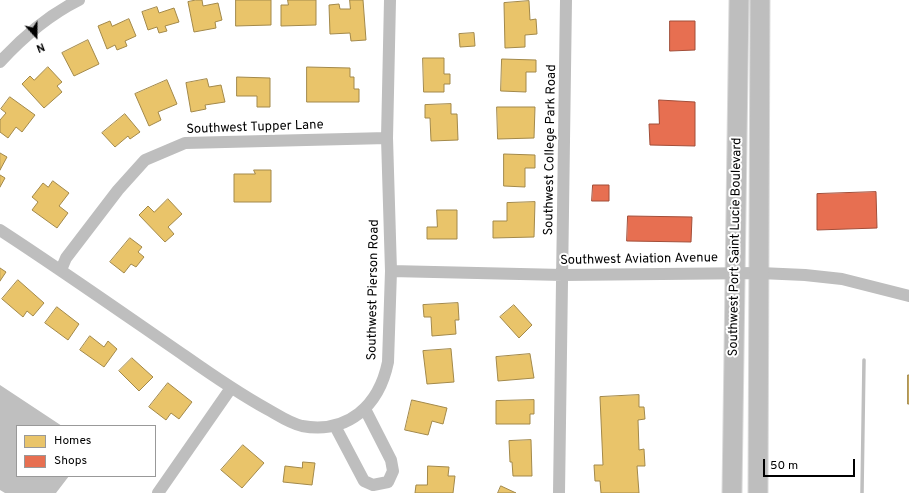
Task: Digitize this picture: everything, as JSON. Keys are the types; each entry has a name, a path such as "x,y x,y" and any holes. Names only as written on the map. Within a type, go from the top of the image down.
{"main road":[{"name":"Southwest Port Saint Lucie Boulevard","path":"732,493 739,0"},
{"name":"Southwest Port Saint Lucie Boulevard","path":"758,493 760,0"}],"street":[{"path":"0,62 29,33 54,15 79,0"},
{"name":"Southwest Pierson Road","path":"0,230 61,270 230,388 290,422 306,426 335,426 353,418 374,400 380,389 388,362 391,271 387,138 390,0"},
{"name":"Southwest College Park Road","path":"558,493 563,275 566,0"},
{"name":"Southwest Tupper Lane","path":"61,270 66,258 118,190 145,160 184,143 387,138"},
{"name":"Southwest Aviation Avenue","path":"391,271 563,275 736,273 805,274 842,279 909,296"},
{"path":"158,493 230,388"},
{"path":"335,426 364,481 373,485 388,482 393,471 391,460 365,409"}],"shaded area":[{"path":"0,385 60,425 16,425 16,477 68,477 56,493 5,493 0,490"}],"building: Homes":[{"path":"202,0 203,6 218,3 222,20 215,22 216,28 194,32 188,2"},
{"path":"236,0 271,0 271,25 236,26"},
{"path":"288,0 316,0 316,25 281,26 281,5 288,5"},
{"path":"350,0 363,0 366,40 351,41 350,33 330,34 329,5 339,4 340,9 350,9"},
{"path":"529,1 530,20 536,19 537,34 525,35 525,47 505,48 504,3"},
{"path":"157,7 159,13 174,8 179,22 165,26 167,31 159,33 157,27 148,30 142,12"},
{"path":"129,19 136,36 125,41 127,46 117,50 115,45 107,49 98,26 110,21 112,26"},
{"path":"474,33 475,46 460,47 459,34"},
{"path":"88,40 99,64 74,76 62,53"},
{"path":"423,58 444,58 444,74 450,74 450,84 444,84 444,92 424,92"},
{"path":"502,59 536,60 536,72 526,72 526,92 501,91"},
{"path":"48,67 62,82 57,86 62,92 44,108 22,84 30,76 34,80"},
{"path":"307,67 350,68 350,77 354,77 354,89 359,89 359,102 307,102"},
{"path":"237,77 270,78 270,107 257,107 257,96 237,96"},
{"path":"207,79 209,87 221,85 225,102 205,105 206,109 191,112 186,83"},
{"path":"167,80 177,104 158,112 161,120 149,126 135,94"},
{"path":"10,97 35,115 22,132 16,127 8,138 0,132 0,120 6,113 1,109"},
{"path":"451,104 451,114 457,114 458,140 431,141 430,118 425,118 425,105"},
{"path":"497,107 535,107 534,138 498,139"},
{"path":"125,114 140,132 130,139 128,136 115,147 102,133"},
{"path":"0,153 7,157 0,170"},
{"path":"504,154 535,155 535,168 525,168 525,187 504,186"},
{"path":"254,170 271,170 271,202 234,202 234,174 255,174"},
{"path":"0,175 5,178 0,187"},
{"path":"53,181 69,193 59,206 68,213 57,228 32,210 38,202 32,197 43,183 48,187"},
{"path":"168,199 182,214 168,227 174,234 165,242 139,215 148,206 154,212"},
{"path":"535,202 534,237 493,238 493,221 507,221 507,203"},
{"path":"437,210 457,210 457,239 427,239 427,227 437,227"},
{"path":"130,238 142,247 138,252 144,257 136,267 131,264 124,273 110,262"},
{"path":"0,268 6,272 0,281"},
{"path":"18,280 44,303 33,316 27,311 23,317 2,299"},
{"path":"458,303 459,320 455,320 456,334 432,336 431,317 424,317 423,305"},
{"path":"514,305 532,325 519,338 500,317"},
{"path":"57,307 79,324 68,340 45,323"},
{"path":"90,336 104,347 108,341 117,349 104,367 80,350"},
{"path":"451,349 454,382 427,384 423,351"},
{"path":"530,354 534,378 498,381 496,357"},
{"path":"132,358 153,377 139,391 119,371"},
{"path":"909,375 909,404 908,404"},
{"path":"168,383 192,402 179,419 171,413 166,420 149,407"},
{"path":"639,395 639,407 644,407 645,419 638,420 639,450 644,449 645,466 637,466 639,493 601,493 600,481 595,481 594,465 603,465 600,397"},
{"path":"412,400 447,408 443,424 432,421 428,435 405,430"},
{"path":"534,400 534,414 530,414 530,424 496,424 496,401"},
{"path":"531,440 532,476 513,476 512,462 510,462 509,441"},
{"path":"243,445 264,463 242,488 221,470"},
{"path":"303,462 315,463 312,485 283,482 285,466 302,468"},
{"path":"428,466 449,467 448,476 455,476 453,493 415,493 416,485 427,485"},
{"path":"501,486 516,493 498,493"}],"building: Shops":[{"path":"670,21 695,21 695,50 670,51"},
{"path":"659,100 695,102 695,146 650,145 649,124 659,124"},
{"path":"593,185 609,185 609,201 592,201"},
{"path":"876,192 877,228 817,230 817,194"},
{"path":"628,216 692,217 691,242 627,241"}],"waterway":[{"path":"862,493 864,360"}]}
